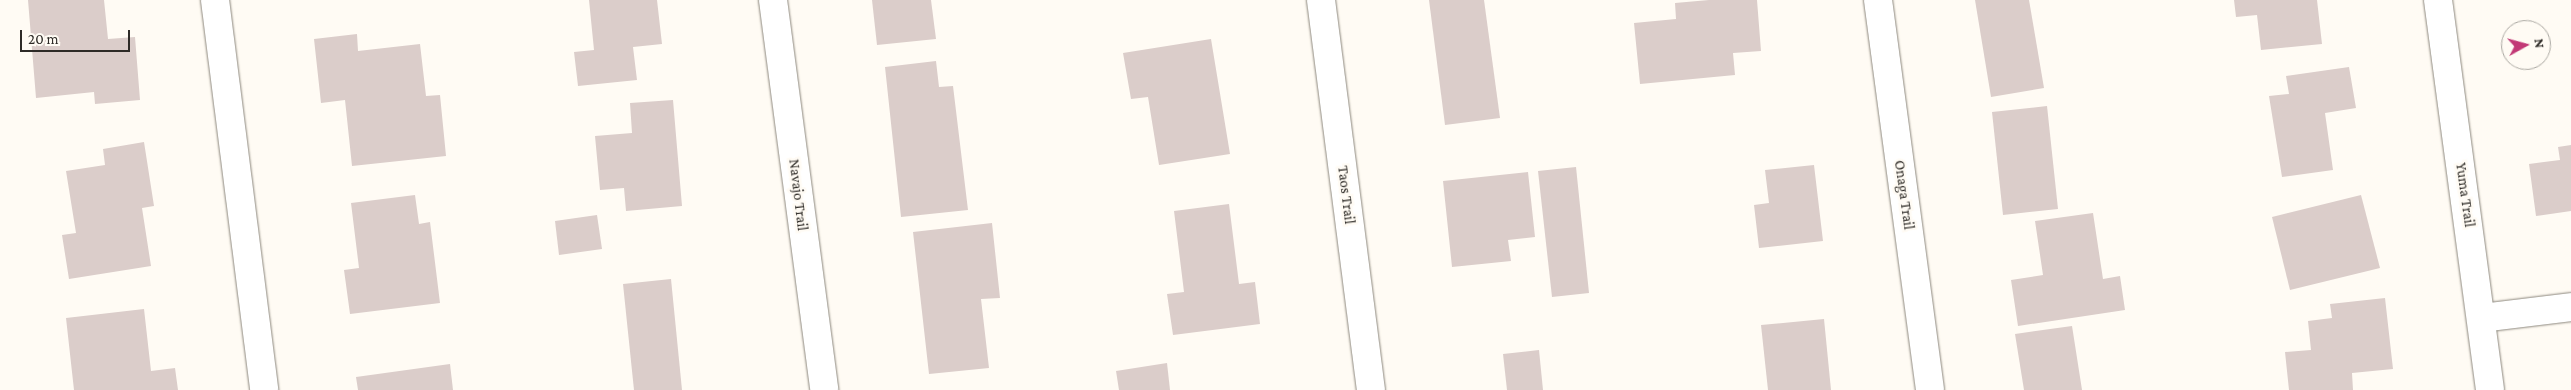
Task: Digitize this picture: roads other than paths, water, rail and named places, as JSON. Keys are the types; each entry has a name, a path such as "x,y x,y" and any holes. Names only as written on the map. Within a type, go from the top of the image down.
{"street":[{"path":"215,0 264,390"},
{"name":"Navajo Trail","path":"773,0 824,390"},
{"name":"Taos Trail","path":"1321,0 1371,390"},
{"name":"Onaga Trail","path":"1878,0 1930,390"},
{"name":"Yuma Trail","path":"2438,0 2482,318 2490,390"},
{"path":"2482,318 2571,307"}]}
